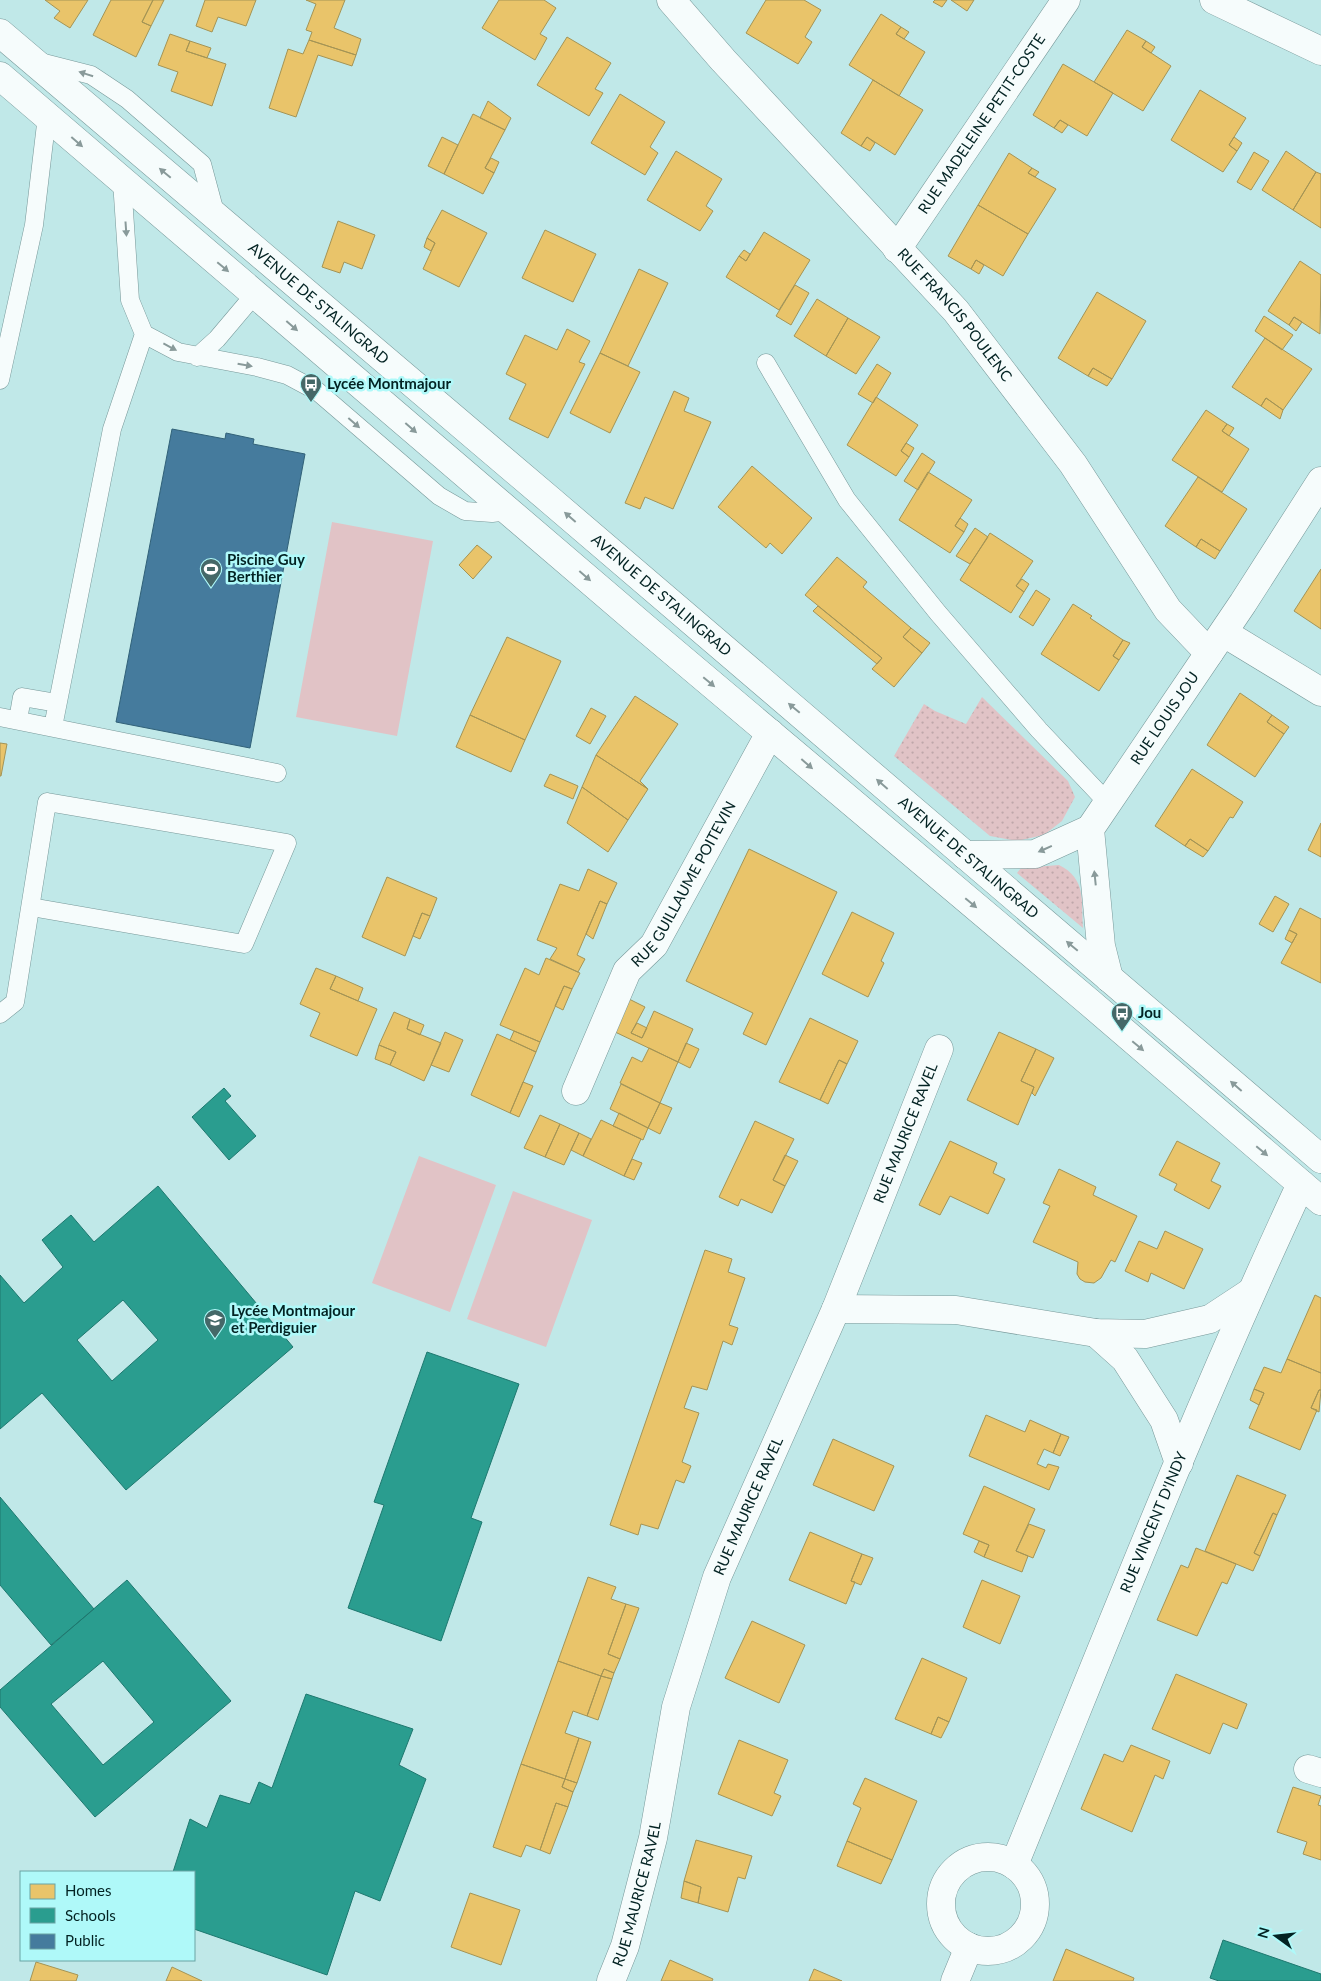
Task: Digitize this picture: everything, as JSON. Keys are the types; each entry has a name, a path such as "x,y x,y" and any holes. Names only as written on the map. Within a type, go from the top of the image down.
{"street":[{"name":"RUE FRANCIS POULENC","path":"671,0 723,60 956,311 1073,464 1168,610 1217,643 1321,692"},
{"name":"RUE MADELEINE PETIT-COSTE","path":"897,249 1066,0"},
{"path":"1214,0 1321,51"},
{"name":"AVENUE DE STALINGRAD","path":"0,33 1321,1159"},
{"path":"0,76 944,881 1314,1189"},
{"path":"209,211 211,233 254,270 255,294"},
{"path":"334,362 363,362 418,408 437,404 438,424 494,474 503,506"},
{"name":"RUE LOUIS JOU","path":"1090,829 1217,643 1321,481"},
{"path":"767,685 770,733"},
{"path":"770,733 820,731"},
{"name":"RUE GUILLAUME POITEVIN","path":"576,1090 626,971 654,945 770,733"},
{"path":"944,881 965,855 1035,854 1090,829 1101,946 1109,978 1089,1002"},
{"name":"RUE MAURICE RAVEL","path":"611,1981 625,1946 653,1838 676,1707 716,1576 836,1309 938,1048"},
{"path":"1300,1141 1314,1189"},
{"name":"RUE VINCENT D'INDY","path":"1014,1864 1251,1292 1314,1189"},
{"path":"836,1309 956,1310 1096,1333 1145,1334 1210,1319 1251,1292"},
{"path":"1096,1333 1125,1359 1164,1420 1179,1463"},
{"path":"984,1856 1000,1858 1014,1864 1025,1875 1033,1889 1035,1904 1032,1920 1025,1933 1014,1943 1000,1950 984,1951 969,1947 956,1939 946,1926 941,1912 942,1896 946,1881 957,1869 970,1860 984,1856"},
{"path":"955,1981 969,1947"}],"lane":[{"path":"0,380 34,225 47,116"},
{"path":"122,181 130,300 144,334 178,352 196,357 257,367 286,375 317,391 439,496 465,511 492,513 503,506"},
{"path":"196,357 217,339 255,294"},
{"path":"53,727 112,429 144,334"},
{"path":"766,363 846,500 938,612 1039,730 1108,803"},
{"path":"18,720 22,697 57,703"},
{"path":"0,717 277,773"},
{"path":"0,1014 16,1002 47,802 287,843 244,944 31,907"}],"shaded area":[{"path":"332,522 433,541 397,736 296,717"},
{"path":"982,697 1068,781 1075,797 1062,821 1044,835 1017,841 990,836 894,756 924,704 935,711 966,724"},
{"path":"1059,865 1074,877 1078,884 1082,900 1083,928 1017,873 1021,868"},
{"path":"419,1156 496,1185 450,1312 372,1283"},
{"path":"513,1191 592,1220 546,1347 467,1319"}],"building: Homes":[{"path":"45,0 88,0 70,28 54,18 60,11"},
{"path":"111,0 153,0 142,22 151,26 136,57 93,35"},
{"path":"153,0 164,0 151,26 142,22"},
{"path":"205,0 256,0 246,26 218,17 212,32 196,26"},
{"path":"306,0 345,0 334,28 361,39 356,55 309,40 312,32 306,30 316,4"},
{"path":"499,0 544,0 556,8 540,34 547,38 535,60 482,28"},
{"path":"766,0 804,0 821,10 805,37 812,42 798,64 746,33"},
{"path":"935,0 947,0 942,7 933,2"},
{"path":"951,0 974,0 967,11"},
{"path":"881,14 901,27 896,34 925,52 899,96 849,65"},
{"path":"901,27 909,32 904,39 896,34"},
{"path":"1127,30 1146,41 1142,47 1171,66 1143,111 1094,82"},
{"path":"170,34 190,41 186,51 226,64 212,106 171,91 178,72 158,65"},
{"path":"567,37 611,63 595,89 603,93 589,116 537,85"},
{"path":"309,40 356,55 352,66 318,55 296,117 269,108 288,49 303,54"},
{"path":"190,41 211,48 207,58 186,51"},
{"path":"1146,41 1155,47 1151,53 1142,47"},
{"path":"1063,64 1113,93 1087,136 1060,120 1054,128 1033,115"},
{"path":"873,80 923,110 895,155 867,137 861,146 841,133"},
{"path":"1200,90 1246,118 1229,145 1237,151 1223,172 1171,140"},
{"path":"620,94 665,122 650,147 658,153 645,175 591,143"},
{"path":"488,101 511,118 505,130 480,118"},
{"path":"473,114 505,130 485,168 494,173 483,194 444,174"},
{"path":"1060,120 1068,125 1062,133 1054,128"},
{"path":"442,137 458,145 444,174 428,166"},
{"path":"867,137 875,143 870,151 861,146"},
{"path":"1234,137 1242,143 1237,151 1229,145"},
{"path":"676,151 722,179 706,206 713,211 700,231 647,200"},
{"path":"1286,151 1316,172 1293,210 1262,190"},
{"path":"1254,152 1269,161 1251,190 1237,182"},
{"path":"1009,153 1032,168 1028,173 1056,189 1028,234 978,205"},
{"path":"491,158 499,162 494,173 485,168"},
{"path":"1032,168 1039,172 1035,177 1028,173"},
{"path":"1316,172 1321,174 1321,228 1293,210"},
{"path":"978,205 1028,234 1003,276 976,260 971,269 948,256"},
{"path":"442,210 487,233 459,287 423,269 435,243 427,238"},
{"path":"338,221 375,235 362,269 344,262 340,273 322,267"},
{"path":"545,230 596,254 573,302 522,278"},
{"path":"764,232 810,260 779,310 726,277 739,256 746,261"},
{"path":"427,238 435,243 431,251 424,247"},
{"path":"744,250 750,254 746,261 739,256"},
{"path":"976,260 984,265 979,274 971,269"},
{"path":"1300,261 1321,275 1320,334 1294,317 1289,325 1268,311"},
{"path":"639,269 668,283 628,366 600,353"},
{"path":"795,285 809,293 791,325 776,316"},
{"path":"1097,292 1146,321 1112,379 1093,368 1088,376 1058,358"},
{"path":"817,299 848,318 826,356 794,336"},
{"path":"1264,316 1293,335 1282,350 1255,331"},
{"path":"1294,317 1302,322 1296,331 1289,325"},
{"path":"848,318 880,337 856,374 826,356"},
{"path":"567,329 590,341 579,362 585,364 548,438 509,419 526,384 506,374 525,335 557,350"},
{"path":"1265,338 1312,369 1283,410 1266,398 1261,406 1232,387"},
{"path":"600,353 640,372 610,433 570,413"},
{"path":"877,364 891,373 873,403 858,394"},
{"path":"1093,368 1112,379 1107,386 1088,376"},
{"path":"674,391 689,398 684,411 711,422 673,509 645,497 640,509 625,503"},
{"path":"876,397 918,425 901,451 909,457 896,476 847,445"},
{"path":"1266,398 1283,410 1280,419 1261,406"},
{"path":"1206,410 1227,424 1222,431 1249,449 1222,492 1172,460"},
{"path":"1227,424 1234,428 1229,436 1222,431"},
{"path":"906,443 914,448 909,457 901,451"},
{"path":"922,453 935,462 918,490 904,481"},
{"path":"752,466 812,518 782,554 770,543 766,548 718,507"},
{"path":"928,472 972,500 955,526 964,532 950,553 899,520"},
{"path":"1198,477 1247,509 1220,551 1201,539 1196,547 1165,526"},
{"path":"960,518 968,524 964,532 955,526"},
{"path":"975,528 988,537 970,564 956,556"},
{"path":"990,533 1033,561 1016,586 1024,592 1011,613 960,580"},
{"path":"1201,539 1220,551 1215,559 1196,547"},
{"path":"477,545 492,557 473,579 459,565"},
{"path":"837,557 867,582 863,587 911,628 903,637 922,653 894,687 872,669 882,658 805,595"},
{"path":"1321,569 1321,629 1294,611"},
{"path":"1022,579 1029,584 1024,592 1016,586"},
{"path":"1036,590 1050,599 1033,626 1019,617"},
{"path":"1073,604 1123,640 1113,656 1119,660 1099,691 1041,654"},
{"path":"818,606 882,658 877,664 813,611"},
{"path":"911,628 930,643 922,653 903,637"},
{"path":"507,637 561,661 525,740 470,715"},
{"path":"1123,640 1130,643 1119,660 1113,656"},
{"path":"1240,693 1272,715 1267,722 1284,734 1255,777 1207,745"},
{"path":"635,696 678,724 640,781 648,789 596,755"},
{"path":"591,708 606,716 590,744 576,736"},
{"path":"470,715 525,740 511,772 456,747"},
{"path":"1272,715 1289,727 1284,734 1267,722"},
{"path":"0,743 7,744 1,776 0,776"},
{"path":"596,755 648,789 628,820 582,787"},
{"path":"1192,769 1243,802 1233,818 1230,817 1208,851 1190,839 1185,846 1155,826"},
{"path":"550,774 578,786 573,799 544,786"},
{"path":"582,787 628,820 608,852 567,823"},
{"path":"1321,823 1321,857 1308,850"},
{"path":"1190,839 1208,851 1203,857 1185,846"},
{"path":"749,849 837,892 766,1045 743,1034 753,1013 686,981"},
{"path":"588,869 617,883 607,904 600,901 577,955 585,959 578,972 550,959 557,948 537,940 560,884 579,891"},
{"path":"387,877 437,898 430,916 422,913 405,956 362,937"},
{"path":"1275,896 1289,904 1273,932 1259,924"},
{"path":"600,901 607,904 593,939 586,934"},
{"path":"1300,908 1321,919 1321,983 1281,963 1297,934 1289,930"},
{"path":"852,912 894,933 881,961 884,963 868,997 822,974"},
{"path":"422,913 430,916 420,939 413,936"},
{"path":"1289,930 1297,934 1292,943 1285,939"},
{"path":"546,958 580,973 572,989 564,986 540,1042 500,1025 525,968 539,975"},
{"path":"316,968 336,976 330,989 377,1009 357,1056 310,1036 320,1013 300,1004"},
{"path":"336,976 363,988 358,1001 330,989"},
{"path":"564,986 572,989 563,1010 555,1006"},
{"path":"627,998 645,1007 631,1033 642,1038 654,1011 693,1029 678,1062 613,1031"},
{"path":"394,1012 410,1019 407,1029 441,1043 424,1081 390,1065 396,1052 379,1045"},
{"path":"810,1018 858,1041 847,1064 839,1060 820,1100 779,1082"},
{"path":"410,1019 424,1025 420,1035 407,1029"},
{"path":"637,1023 647,1028 642,1038 631,1033"},
{"path":"514,1031 540,1042 536,1052 510,1040"},
{"path":"445,1032 463,1040 449,1072 431,1065"},
{"path":"999,1032 1036,1049 1021,1081 1034,1087 1018,1125 967,1100"},
{"path":"497,1034 536,1052 510,1113 471,1095"},
{"path":"686,1043 699,1049 690,1068 678,1062"},
{"path":"379,1045 396,1052 390,1065 375,1059"},
{"path":"649,1048 678,1062 660,1103 620,1083 632,1057 642,1062"},
{"path":"1036,1049 1054,1058 1035,1096 1032,1093 1034,1087 1021,1081"},
{"path":"839,1060 847,1064 828,1104 820,1100"},
{"path":"523,1082 533,1086 519,1117 510,1113"},
{"path":"621,1084 660,1103 648,1128 610,1109"},
{"path":"660,1103 672,1108 660,1134 648,1128"},
{"path":"619,1113 648,1128 643,1140 613,1126"},
{"path":"540,1115 560,1124 545,1157 524,1148"},
{"path":"601,1120 641,1139 624,1176 583,1156"},
{"path":"755,1121 794,1139 773,1180 785,1186 772,1213 741,1199 738,1206 719,1197"},
{"path":"560,1124 579,1133 564,1165 545,1157"},
{"path":"579,1133 591,1139 583,1156 571,1150"},
{"path":"950,1141 997,1163 993,1173 1005,1179 988,1214 950,1196 940,1215 919,1205"},
{"path":"1177,1141 1220,1163 1211,1181 1221,1186 1209,1209 1174,1190 1177,1184 1159,1175"},
{"path":"785,1155 798,1161 785,1186 773,1180"},
{"path":"632,1159 642,1163 634,1180 624,1176"},
{"path":"1059,1169 1096,1187 1093,1195 1137,1216 1115,1262 1111,1260 1101,1278 1094,1283 1085,1282 1080,1279 1077,1274 1078,1262 1033,1242 1050,1206 1043,1203"},
{"path":"1165,1231 1203,1249 1184,1289 1151,1273 1148,1282 1125,1271 1139,1241 1157,1249"},
{"path":"705,1250 732,1259 728,1272 745,1278 729,1325 738,1328 732,1345 723,1341 707,1390 692,1386 684,1408 699,1413 682,1462 691,1466 684,1483 676,1480 658,1529 641,1524 638,1535 610,1525"},
{"path":"1315,1295 1321,1298 1321,1373 1287,1359"},
{"path":"1287,1359 1321,1373 1321,1390 1319,1390 1311,1408 1317,1410 1300,1450 1249,1428 1264,1393 1254,1389 1264,1367 1281,1373"},
{"path":"1254,1389 1264,1393 1259,1405 1250,1400"},
{"path":"1319,1390 1321,1390 1319,1412 1311,1408"},
{"path":"986,1415 1025,1432 1030,1420 1061,1434 1053,1453 1044,1449 1037,1464 1046,1468 1048,1464 1059,1467 1049,1490 969,1456"},
{"path":"1061,1434 1069,1437 1060,1456 1053,1453"},
{"path":"833,1439 894,1466 874,1511 813,1485"},
{"path":"1237,1475 1286,1495 1277,1515 1273,1513 1254,1553 1260,1556 1253,1571 1205,1551"},
{"path":"984,1486 1035,1509 1016,1551 1028,1556 1022,1572 984,1557 989,1545 963,1534"},
{"path":"1273,1513 1277,1515 1260,1556 1254,1553"},
{"path":"1029,1524 1045,1530 1033,1558 1016,1551"},
{"path":"810,1532 862,1554 851,1581 855,1582 846,1604 789,1580"},
{"path":"979,1541 989,1545 984,1557 974,1552"},
{"path":"1196,1548 1236,1564 1227,1584 1222,1582 1197,1636 1157,1620 1181,1565 1188,1568"},
{"path":"862,1554 873,1558 861,1585 851,1581"},
{"path":"588,1577 616,1587 611,1599 626,1604 608,1654 620,1659 614,1673 604,1669 601,1676 558,1661"},
{"path":"982,1580 1020,1596 1000,1644 963,1627"},
{"path":"626,1604 639,1608 620,1659 608,1654"},
{"path":"752,1621 805,1645 779,1703 725,1678"},
{"path":"922,1658 967,1678 949,1722 938,1717 931,1734 895,1719"},
{"path":"558,1661 601,1676 587,1716 573,1711 565,1733 579,1738 565,1779 521,1764"},
{"path":"604,1669 614,1673 612,1679 601,1676"},
{"path":"1176,1674 1247,1704 1237,1729 1223,1723 1210,1754 1152,1729"},
{"path":"601,1676 612,1679 598,1720 587,1716"},
{"path":"938,1717 949,1722 941,1738 931,1734"},
{"path":"579,1738 591,1742 577,1783 565,1779"},
{"path":"739,1740 788,1760 774,1793 781,1796 772,1816 718,1794"},
{"path":"1131,1745 1170,1761 1163,1779 1155,1775 1132,1832 1081,1809 1104,1754 1123,1762"},
{"path":"521,1764 565,1779 562,1787 573,1792 568,1807 556,1803 540,1850 526,1845 521,1857 493,1847"},
{"path":"865,1778 917,1801 892,1860 847,1841 861,1808 853,1804"},
{"path":"565,1779 577,1783 573,1792 562,1787"},
{"path":"1293,1787 1321,1796 1318,1805 1321,1806 1321,1860 1303,1854 1307,1842 1277,1832"},
{"path":"556,1803 568,1807 550,1854 540,1850"},
{"path":"696,1840 752,1856 745,1879 738,1877 728,1912 698,1903 701,1887 684,1881"},
{"path":"847,1841 892,1860 881,1884 837,1866"},
{"path":"684,1881 701,1887 698,1903 681,1898"},
{"path":"470,1893 520,1910 501,1965 451,1947"},
{"path":"1066,1949 1134,1978 1133,1981 1053,1981"},
{"path":"670,1960 713,1979 712,1981 661,1981"},
{"path":"36,1962 78,1975 76,1981 30,1981"},
{"path":"172,1967 202,1981 166,1981"},
{"path":"814,1969 842,1981 809,1981"}],"building: Schools":[{"path":"224,1088 231,1096 225,1101 256,1136 229,1160 192,1117"},
{"path":"158,1186 293,1347 126,1490 42,1393 0,1429 0,1275 24,1303 63,1267 42,1240 71,1215 94,1242","holes":["123,1300 158,1340 112,1381 77,1340"]},
{"path":"427,1352 519,1384 471,1518 482,1522 441,1641 348,1608 384,1505 374,1502"},
{"path":"0,1497 94,1609 51,1645 0,1585"},
{"path":"127,1580 231,1701 95,1817 0,1707 0,1690","holes":["103,1661 154,1722 103,1765 51,1704"]},
{"path":"306,1694 413,1729 399,1765 426,1779 380,1901 355,1891 327,1975 195,1929 195,1871 173,1871 190,1819 207,1828 220,1795 250,1804 259,1782 272,1788"},
{"path":"1223,1940 1321,1974 1321,1981 1219,1981 1210,1978"}],"building: Public":[{"name":"Piscine Guy Berthier","path":"172,429 225,439 226,433 254,439 253,444 305,454 250,748 116,722"}],"place":[{"name":"Lycée Montmajour","path":"311,403"},
{"name":"Piscine Guy Berthier","path":"211,588"},
{"name":"Jou","path":"1122,1032"},
{"name":"Lycée Montmajour et Perdiguier","path":"215,1339"}]}
